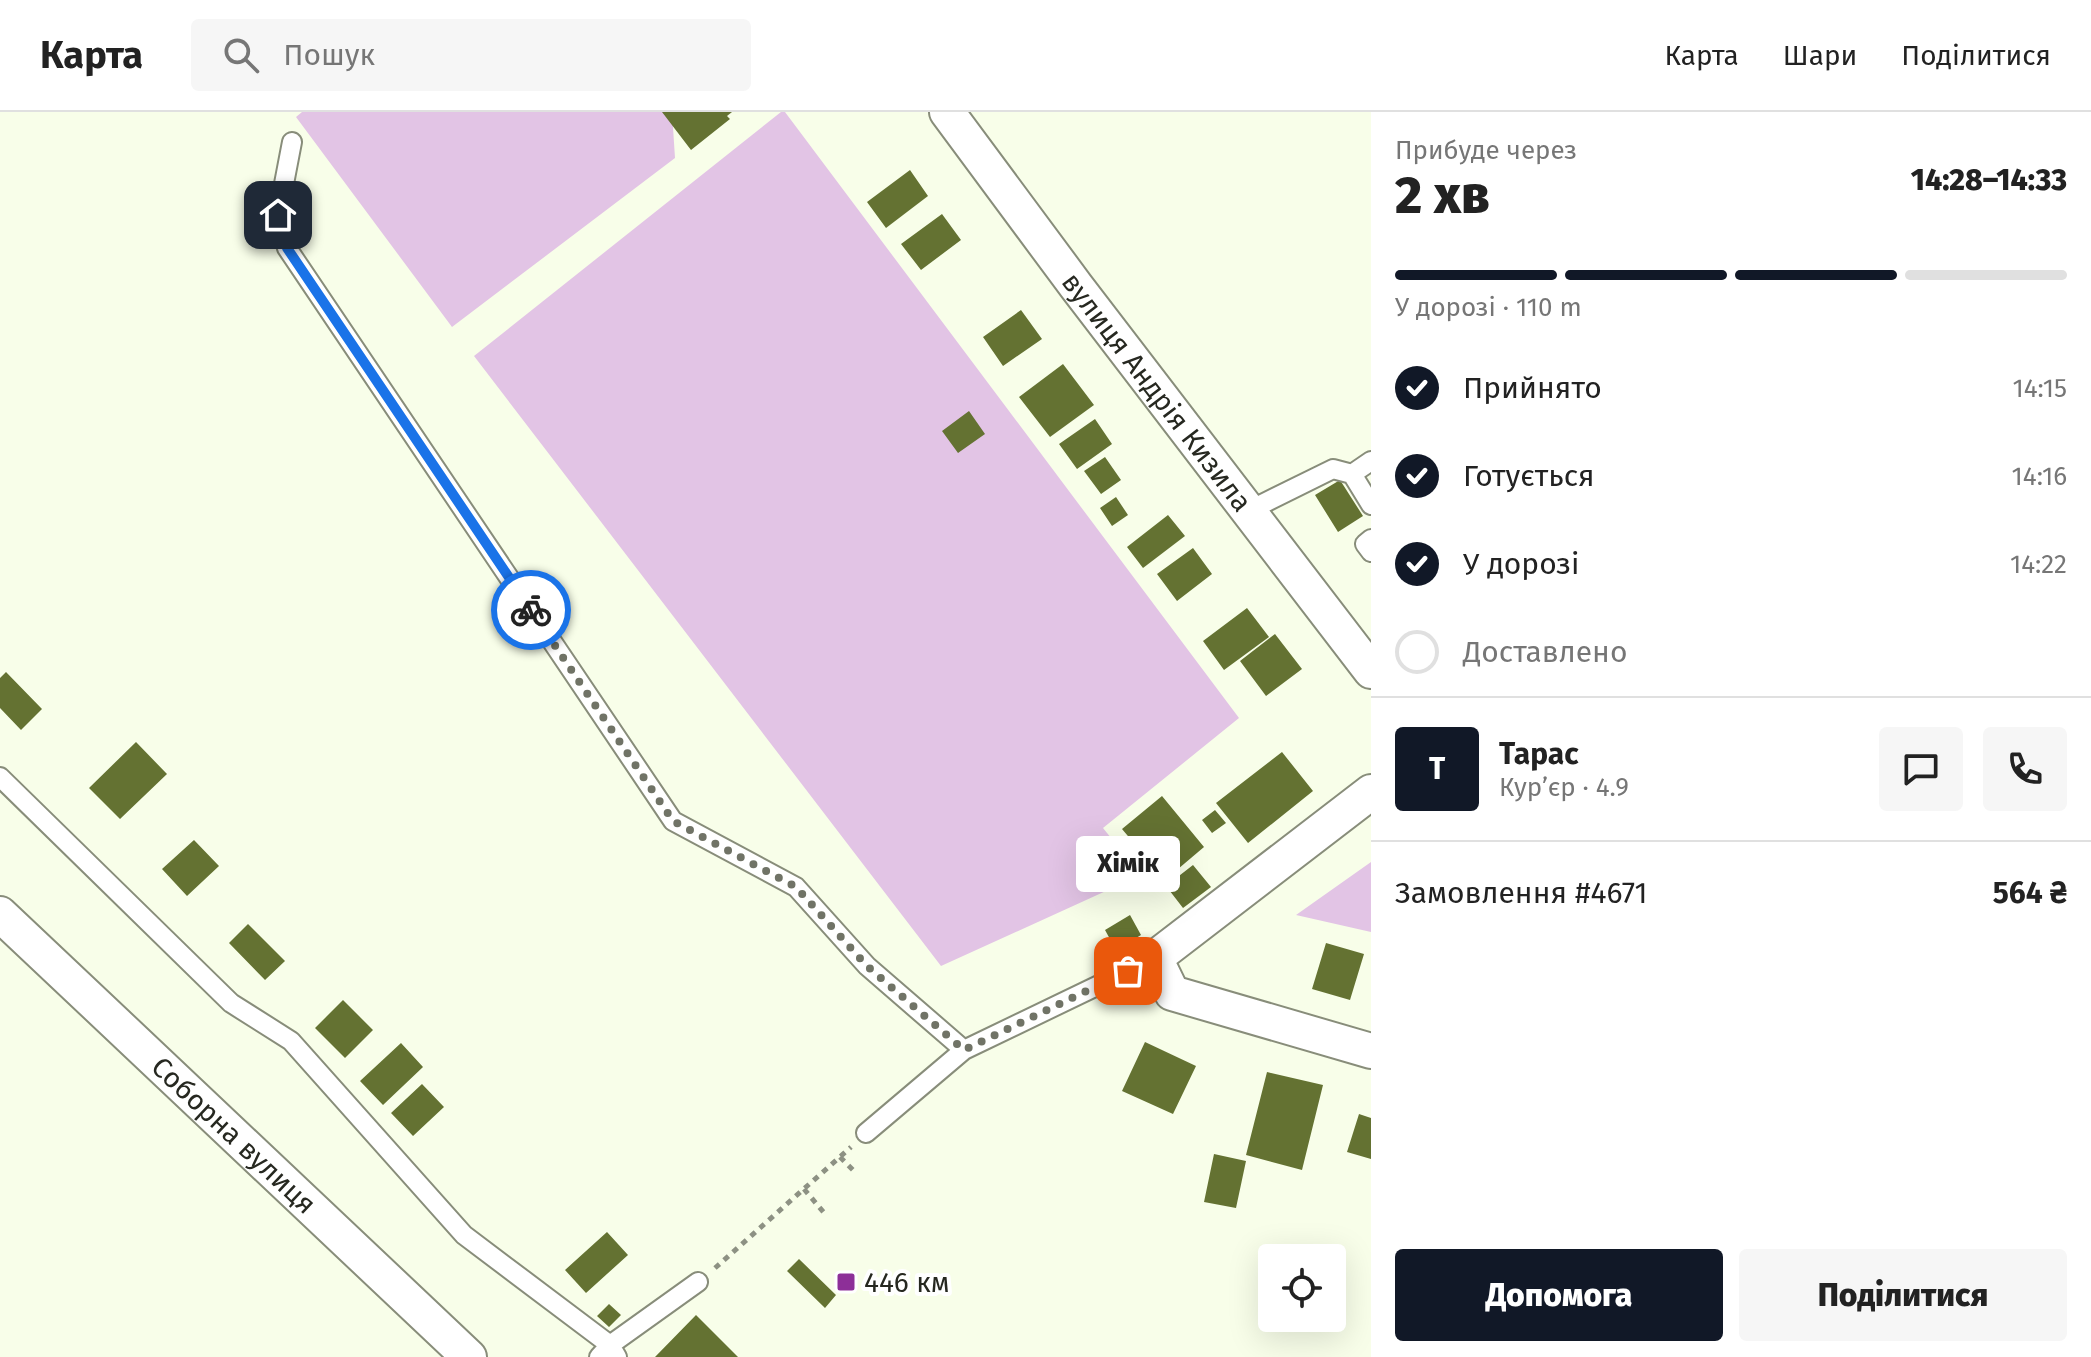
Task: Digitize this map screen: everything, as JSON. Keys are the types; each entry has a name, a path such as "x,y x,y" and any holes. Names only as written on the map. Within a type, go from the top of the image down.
{"street":[{"name":"вулиця Андрія Кизила","path":"947,112 1371,671"},
{"path":"1371,792 1155,958 1172,993 1371,1051"},
{"name":"Соборна вулиця","path":"1,918 469,1357"}],"lane":[{"path":"292,142 278,215 287,248 673,821 796,887 867,966 964,1050"},
{"path":"1352,474 1371,461"},
{"path":"1248,511 1333,469 1352,474 1371,505"},
{"path":"1371,539 1365,544 1371,552"},
{"path":"0,777 231,1003 291,1041 464,1235 609,1353 698,1282"},
{"path":"866,1133 964,1050 1155,958"}],"path":[{"path":"698,1282 866,1133"},
{"path":"840,1157 854,1171"},
{"path":"804,1189 825,1214"}],"shaded area":[{"path":"302,112 672,112 675,158 452,327 296,117"},
{"path":"781,112 785,112 1239,718 1103,828 1141,875 941,966 474,356"},
{"path":"1371,862 1371,932 1296,915"}],"building":[{"path":"662,112 732,112 727,116 730,119 691,150"},
{"path":"910,170 928,196 886,228 867,202"},
{"path":"942,214 961,240 921,270 901,244"},
{"path":"1021,310 1042,339 1003,366 983,337"},
{"path":"1063,364 1094,405 1050,437 1019,397"},
{"path":"969,411 985,434 958,453 942,431"},
{"path":"1095,419 1112,444 1077,469 1059,444"},
{"path":"1105,457 1121,480 1101,494 1084,471"},
{"path":"1340,480 1363,516 1338,532 1315,495"},
{"path":"1116,497 1128,515 1112,526 1100,508"},
{"path":"1168,515 1185,536 1143,568 1127,547"},
{"path":"1193,548 1212,574 1177,601 1157,574"},
{"path":"1247,608 1269,637 1224,670 1203,641"},
{"path":"1275,634 1302,669 1266,696 1240,661"},
{"path":"6,672 42,709 21,730 0,708 0,678"},
{"path":"136,742 167,774 120,819 89,788"},
{"path":"1282,752 1313,791 1248,843 1216,803"},
{"path":"1162,796 1204,847 1165,880 1122,829"},
{"path":"1215,810 1226,823 1212,833 1202,820"},
{"path":"194,840 219,866 187,896 162,869"},
{"path":"1193,865 1211,887 1183,908 1166,886"},
{"path":"1130,915 1141,935 1116,950 1105,930"},
{"path":"248,924 285,961 265,980 229,943"},
{"path":"1326,943 1364,954 1350,1000 1312,989"},
{"path":"343,1000 373,1030 345,1058 315,1028"},
{"path":"1145,1042 1196,1066 1173,1114 1122,1091"},
{"path":"401,1043 423,1067 383,1105 360,1081"},
{"path":"1267,1072 1323,1085 1302,1170 1246,1155"},
{"path":"422,1084 444,1107 413,1136 391,1113"},
{"path":"1359,1114 1371,1118 1371,1159 1347,1152"},
{"path":"1214,1154 1246,1161 1236,1208 1204,1202"},
{"path":"607,1232 628,1255 586,1293 565,1270"},
{"path":"799,1259 836,1295 825,1308 787,1271"},
{"path":"609,1304 621,1315 609,1327 597,1316"},
{"path":"696,1315 738,1357 655,1357"}],"way so far":[{"path":"531,610 673,821 796,887 867,966 964,1050 1128,971"}],"place":[{"name":"Хімік","path":"1128,971"},
{"name":"446 км","path":"846,1282"}],"route":[{"path":"278,215 287,248 531,610"}]}
